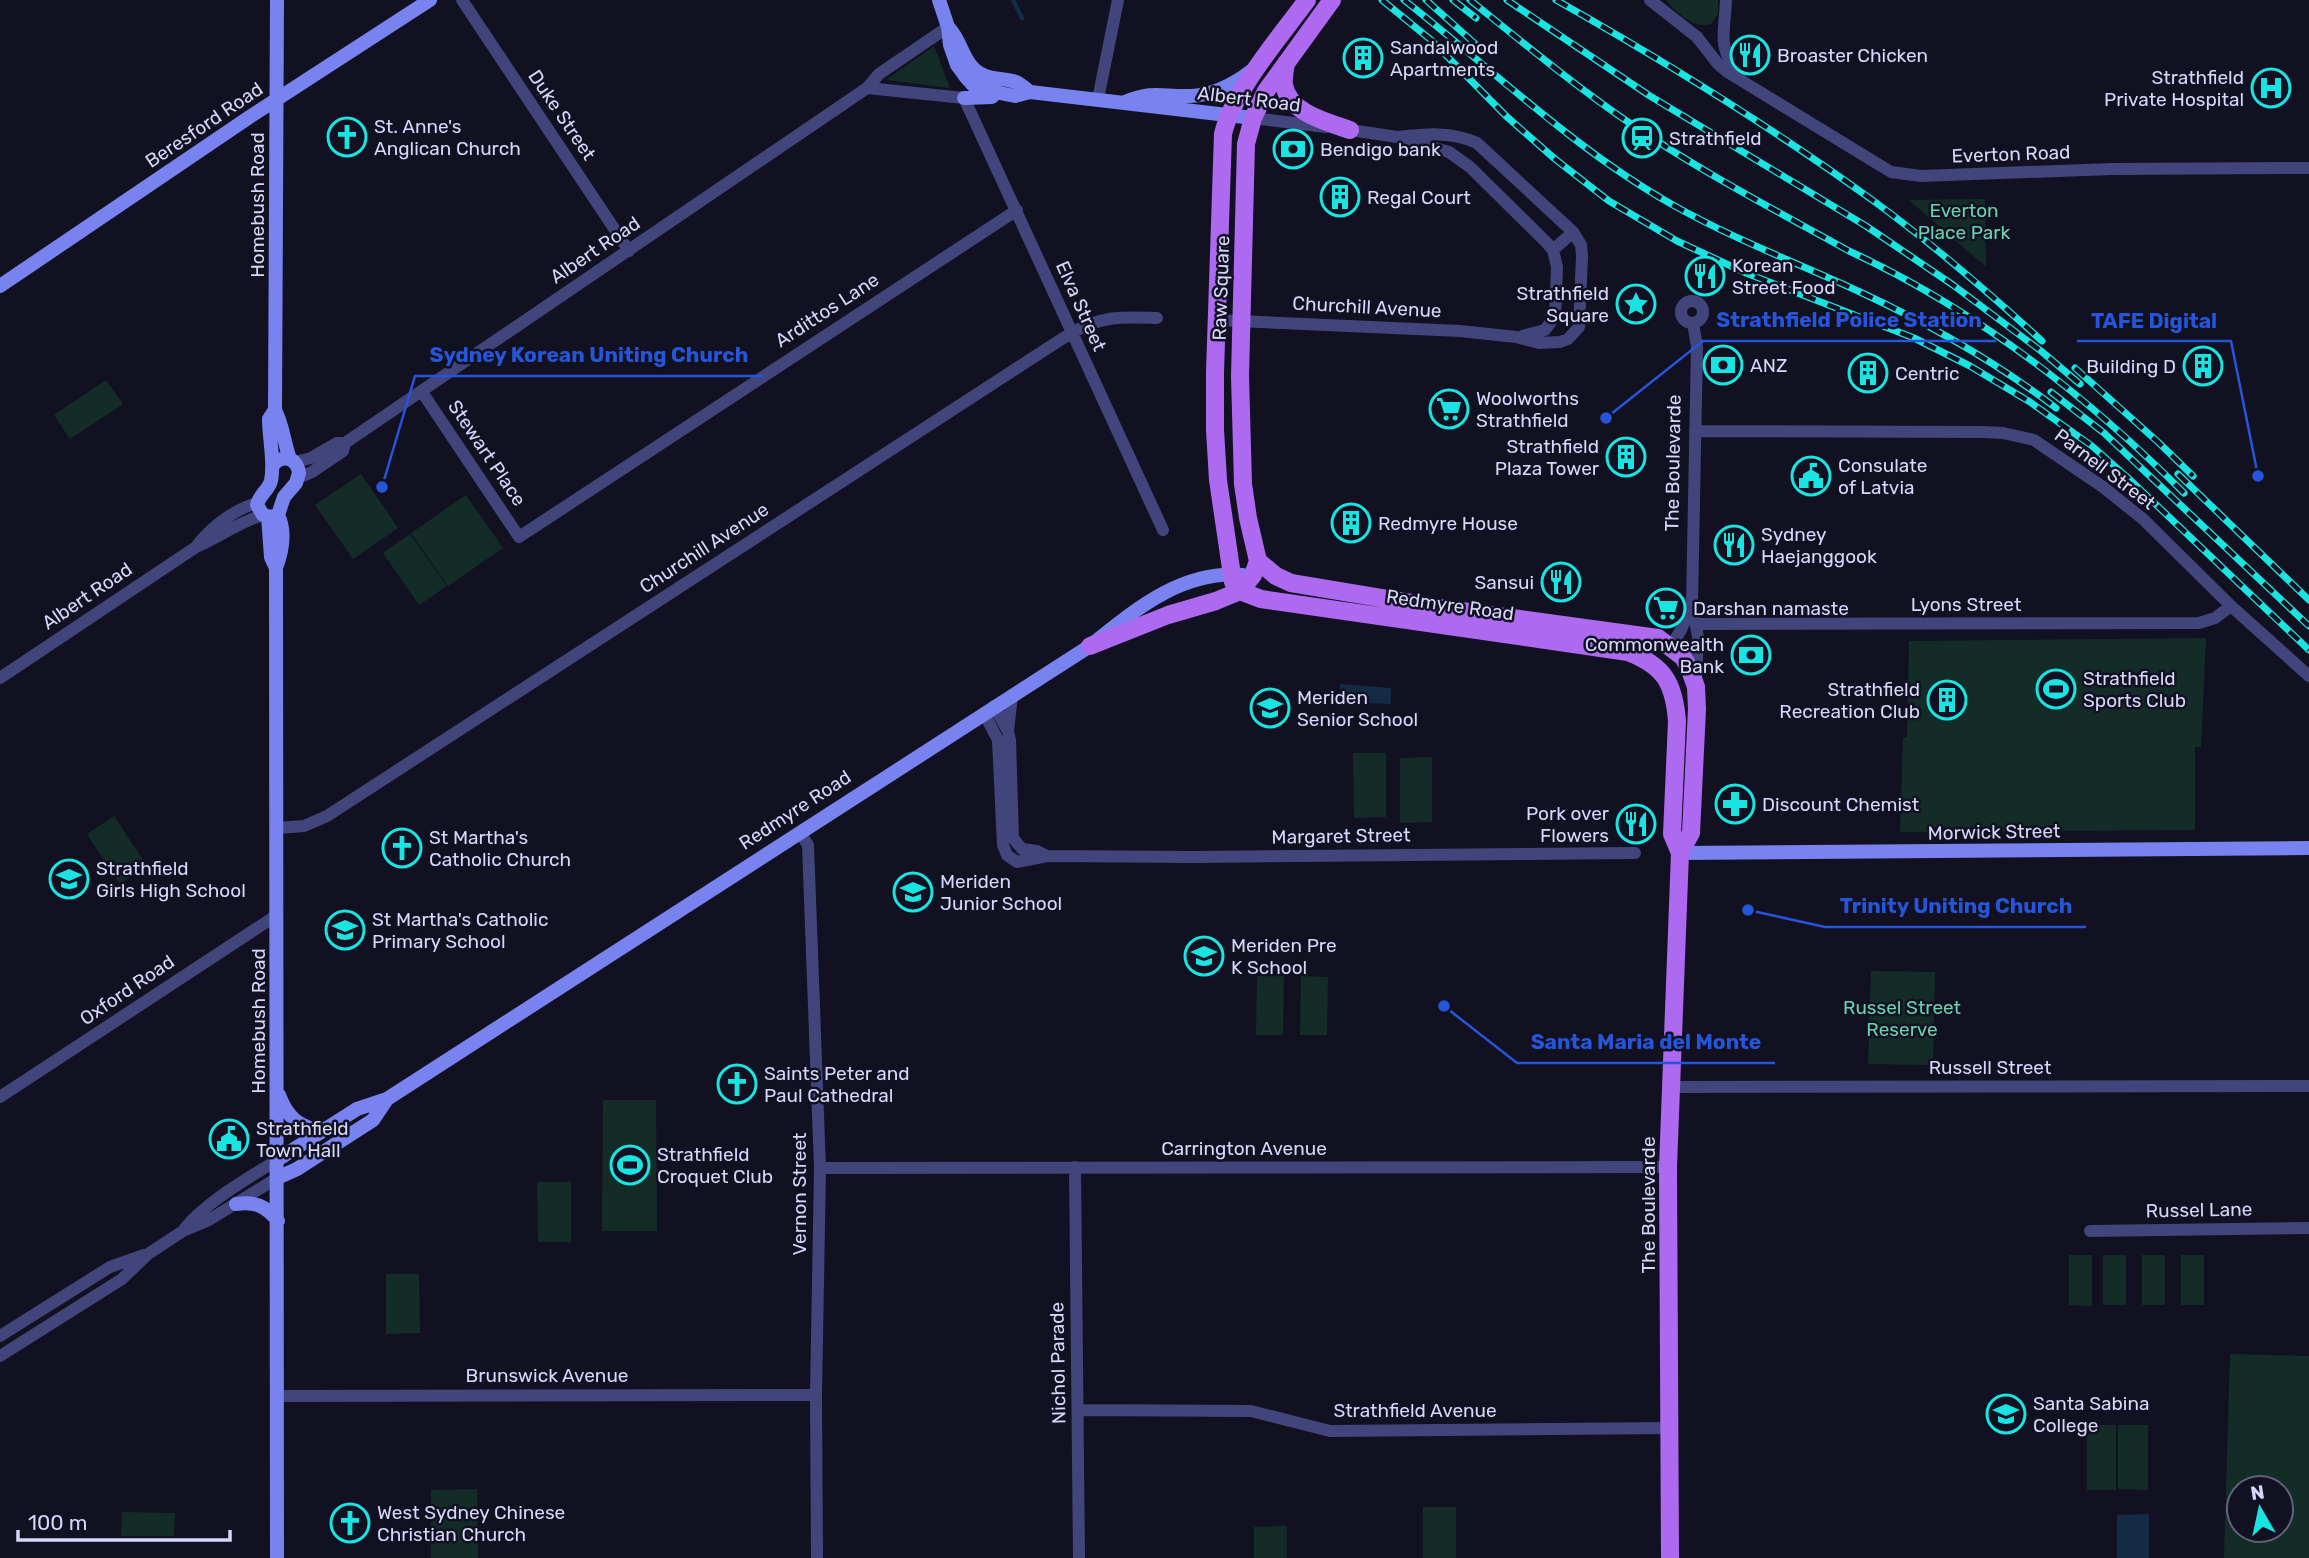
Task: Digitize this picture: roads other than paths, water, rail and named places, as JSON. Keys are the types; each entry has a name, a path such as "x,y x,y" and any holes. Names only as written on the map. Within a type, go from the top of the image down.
{"main road":[{"name":"Homebush Road","path":"277,0 275,410 280,419 284,443 299,470 298,478"},
{"name":"Beresford Road","path":"0,286 430,0"},
{"path":"939,0 957,65 973,85 1015,96 1030,92 1098,99"},
{"name":"Raw Square","path":"1231,574 1222,518 1214,430 1223,141 1227,116 1307,0"},
{"name":"Raw Square","path":"1256,568 1243,484 1240,376 1246,144 1253,118 1266,91 1332,0"},
{"path":"948,27 958,38 973,69 987,77 1017,83 1030,92"},
{"path":"1287,60 1284,86 1291,102 1321,120 1350,130"},
{"path":"1124,103 1154,93 1190,96 1213,93 1237,82 1260,65"},
{"path":"964,98 1000,94"},
{"name":"Albert Road","path":"1098,99 1253,118"},
{"name":"Homebush Road","path":"275,410 269,419 273,465 266,512 281,522 282,542 276,568 277,1558"},
{"path":"273,465 279,459 292,460"},
{"path":"266,512 284,497 298,478"},
{"path":"1090,646 1168,615 1240,591 1256,568"},
{"name":"Redmyre Road","path":"277,1160 357,1109 387,1099 1090,646 1158,595 1181,583 1256,568 1291,583 1447,609 1640,634 1658,638 1671,646"},
{"path":"1231,574 1240,591"},
{"name":"Redmyre Road","path":"1240,591 1261,599 1628,652 1651,663 1667,678"},
{"path":"1216,601 1261,599"},
{"path":"1671,646 1667,661 1681,701 1677,721"},
{"name":"The Boulevarde","path":"1671,646 1683,657 1690,670 1696,687 1697,709 1691,833 1680,853"},
{"name":"The Boulevarde","path":"1667,678 1673,691 1677,721 1672,834 1680,853 1668,1167 1670,1558"},
{"name":"Morwick Street","path":"1680,853 2309,848"},
{"path":"278,1091 283,1106 293,1120 302,1126 324,1130"},
{"name":"Redmyre Road","path":"277,1178 297,1169 373,1120 387,1099"},
{"path":"236,1204 258,1204 269,1210 278,1221"}],"street":[{"name":"Duke Street","path":"462,0 629,250"},
{"path":"1098,99 1118,0"},
{"path":"1726,0 1722,27 1728,59 1742,79"},
{"name":"Everton Road","path":"1654,1 1697,37 1723,68 1879,166 1905,175 2112,169 2309,168"},
{"name":"Albert Road","path":"292,460 311,458 337,443 345,443 867,88 879,74 948,27"},
{"path":"1697,37 1713,35 1722,27"},
{"path":"867,88 964,98"},
{"name":"Elva Street","path":"964,98 1163,530"},
{"name":"Albert Road","path":"1253,118 1397,136 1438,147 1461,159 1553,250"},
{"name":"Albert Road","path":"1397,136 1440,134 1466,138 1477,143 1573,232"},
{"name":"Ardittos Lane","path":"519,537 1017,210"},
{"path":"1573,232 1580,241 1582,256 1579,327 1568,340 1560,342 1539,343 1516,337 1538,334 1545,330 1555,316 1557,267 1553,250 1573,232"},
{"name":"Churchill Avenue","path":"278,828 304,825 327,816 1071,333 1102,319 1157,318"},
{"name":"Churchill Avenue","path":"1216,320 1460,331 1516,337"},
{"name":"The Boulevarde","path":"1693,323 1697,347 1692,604 1697,624 1696,687"},
{"name":"Stewart Place","path":"422,392 519,537"},
{"name":"Parnell Street","path":"1695,431 1982,432 2003,433 2034,440 2103,487 2143,519 2231,606 2309,676"},
{"name":"Albert Road","path":"298,478 343,451 345,443"},
{"name":"Albert Road","path":"0,678 195,547 206,533 243,507 266,512"},
{"name":"The Boulevarde","path":"1671,646 1692,604"},
{"name":"Lyons Street","path":"1697,624 2199,622 2215,618 2231,606"},
{"name":"Margaret Street","path":"1012,695 1008,731 1013,838 1021,849 1037,851 1047,856"},
{"name":"Margaret Street","path":"989,710 1008,731"},
{"name":"Margaret Street","path":"989,710 998,740 1004,850 1017,862 1047,856 1635,853"},
{"name":"Vernon Street","path":"800,832 808,845 820,1168 817,1558"},
{"name":"Oxford Road","path":"0,1097 277,915"},
{"name":"Russell Street","path":"1670,1087 2309,1086"},
{"name":"Redmyre Road","path":"183,1231 195,1217 220,1197 277,1160"},
{"name":"Nichol Parade","path":"1075,1167 1079,1558"},
{"name":"Carrington Avenue","path":"820,1168 1668,1167"},
{"name":"Redmyre Road","path":"0,1356 122,1279 148,1254 183,1231 209,1220 277,1178"},
{"name":"Russel Lane","path":"2090,1231 2309,1228"},
{"name":"Redmyre Road","path":"0,1336 110,1267 148,1254"},
{"name":"Brunswick Avenue","path":"278,1396 817,1395"},
{"name":"Strathfield Avenue","path":"1078,1410 1251,1411 1330,1431 1670,1428"}],"water":[{"path":"1340,684 1391,688 1391,704 1340,702"},
{"path":"2149,1514 2149,1558 2117,1558 2117,1515"}],"waterway":[{"path":"1013,0 1022,18"}],"railway":[{"path":"1382,0 1431,40 1506,116 1609,201 1677,241 1746,273 1914,338 1970,366 2030,402 2092,446 2127,477 2309,650"},
{"path":"1404,0 1568,134 1637,183 1719,229 1911,317 2010,375 2056,408"},
{"path":"1426,0 1481,49"},
{"path":"1453,0 1476,18"},
{"path":"1470,0 1569,79 1657,141 1766,205 1896,274 1985,327 2108,422 2184,493"},
{"path":"1507,0 1650,96 1866,226 1953,285 2080,384"},
{"path":"1556,0 1718,96 1837,175 1940,252 2042,341"},
{"path":"2075,368 2193,476"},
{"path":"2051,392 2104,433 2309,626"},
{"path":"2178,474 2309,600"}],"place":[{"name":"Broaster Chicken","path":"1750,55"},
{"name":"Sandalwood Apartments","path":"1363,58"},
{"name":"Strathfield Private Hospital","path":"2271,88"},
{"name":"St. Anne's Anglican Church","path":"347,137"},
{"name":"Strathfield","path":"1642,138"},
{"name":"Bendigo bank","path":"1293,149"},
{"name":"Regal Court","path":"1340,197"},
{"name":"Korean Street Food","path":"1705,276"},
{"name":"Strathfield Square","path":"1636,304"},
{"name":"ANZ","path":"1723,365"},
{"name":"Building D","path":"2203,366"},
{"name":"Centric","path":"1868,373"},
{"name":"Woolworths Strathfield","path":"1449,409"},
{"name":"Strathfield Police Station","path":"1606,418"},
{"name":"Strathfield Plaza Tower","path":"1626,457"},
{"name":"Consulate of Latvia","path":"1811,476"},
{"name":"TAFE Digital","path":"2258,476"},
{"name":"Sydney Korean Uniting Church","path":"382,487"},
{"name":"Redmyre House","path":"1351,523"},
{"name":"Sydney Haejanggook","path":"1734,545"},
{"name":"Sansui","path":"1561,582"},
{"name":"Darshan namaste","path":"1666,608"},
{"name":"Commonwealth Bank","path":"1751,655"},
{"name":"Strathfield Sports Club","path":"2056,689"},
{"name":"Strathfield Recreation Club","path":"1947,700"},
{"name":"Meriden Senior School","path":"1270,708"},
{"name":"Discount Chemist","path":"1735,804"},
{"name":"Pork over Flowers","path":"1636,824"},
{"name":"St Martha's Catholic Church","path":"402,848"},
{"name":"Strathfield Girls High School","path":"69,879"},
{"name":"Meriden Junior School","path":"913,892"},
{"name":"Trinity Uniting Church","path":"1748,910"},
{"name":"St Martha's Catholic Primary School","path":"345,930"},
{"name":"Meriden Pre K School","path":"1204,956"},
{"name":"Santa Maria del Monte","path":"1444,1006"},
{"name":"Saints Peter and Paul Cathedral","path":"737,1084"},
{"name":"Strathfield Town Hall","path":"229,1139"},
{"name":"Strathfield Croquet Club","path":"630,1165"},
{"name":"Santa Sabina College","path":"2006,1414"},
{"name":"West Sydney Chinese Christian Church","path":"350,1523"}],"park label":[{"name":"Everton Place Park","path":"1964,221"},
{"name":"Russel Street Reserve","path":"1902,1018"}]}
